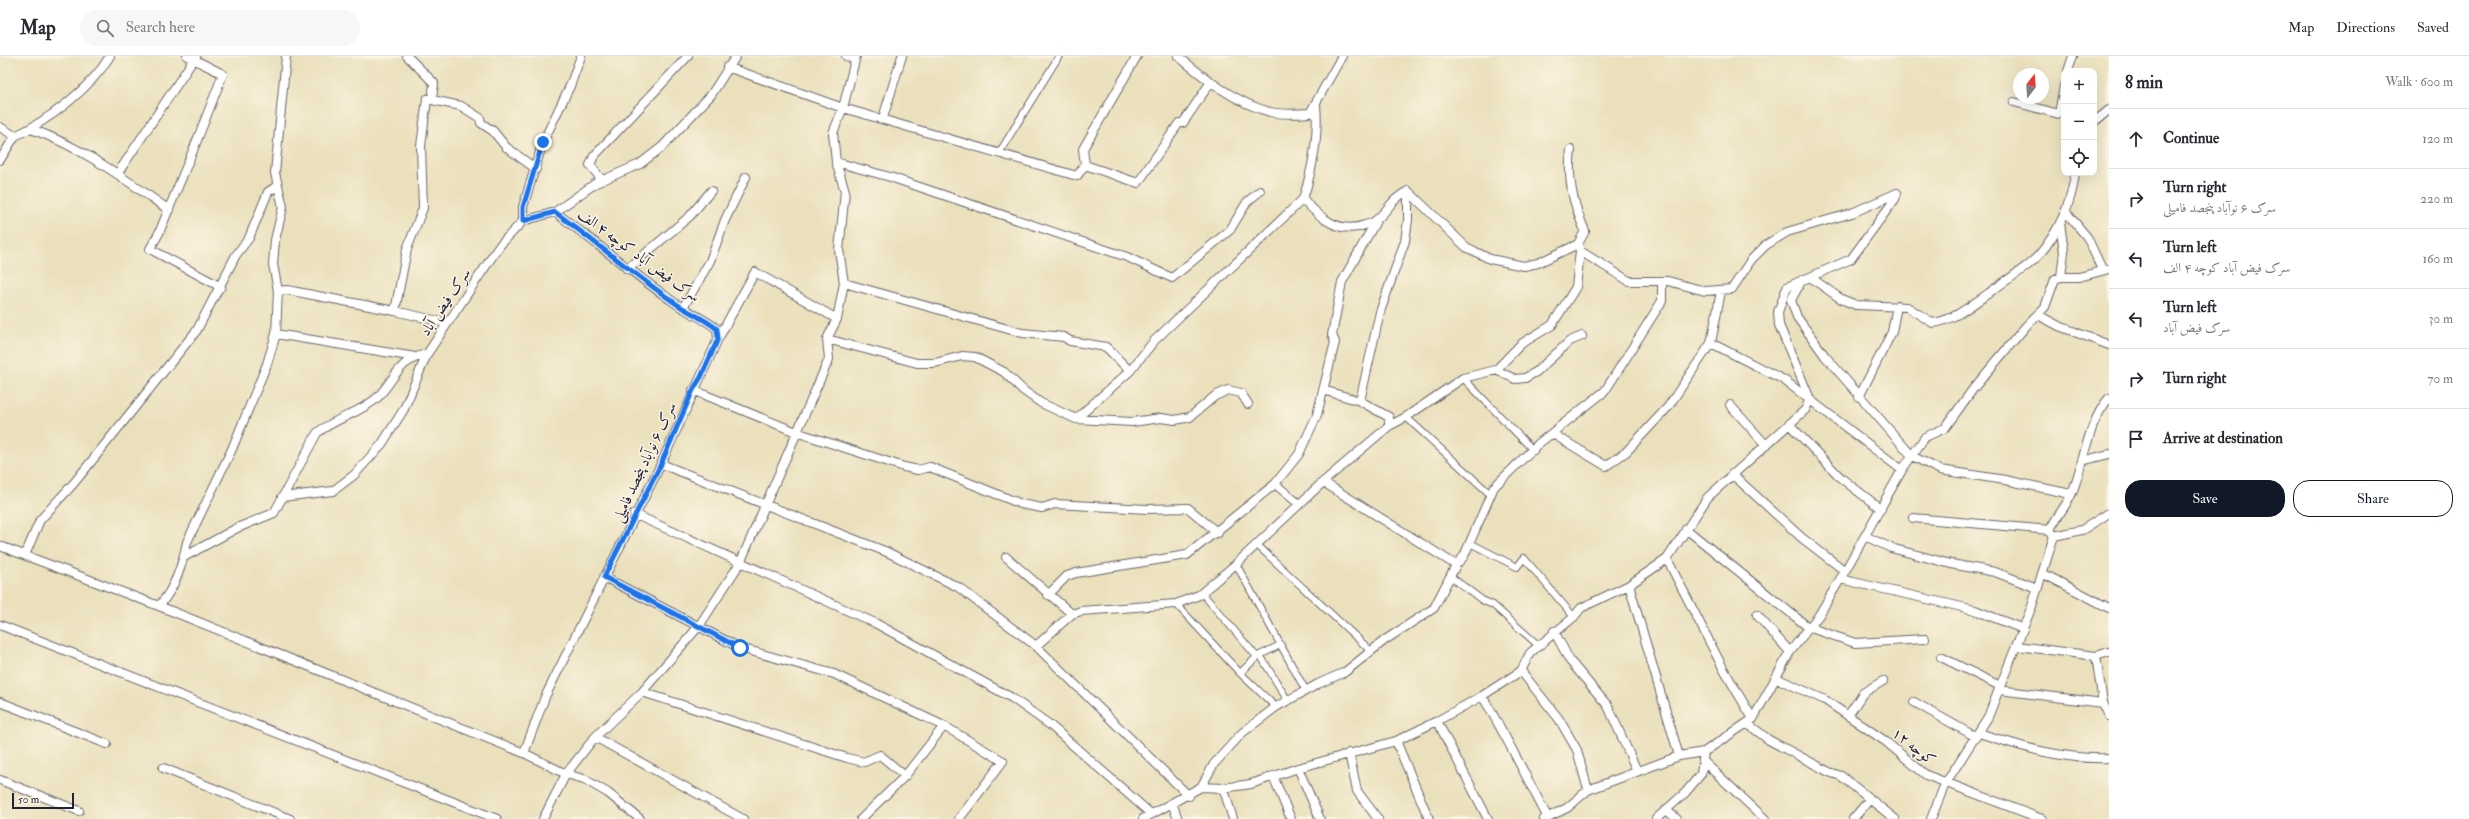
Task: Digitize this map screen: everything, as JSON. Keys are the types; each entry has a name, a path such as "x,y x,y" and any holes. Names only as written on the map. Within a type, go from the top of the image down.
{"street":[{"path":"0,160 15,136 31,129 91,80 110,56"},
{"path":"159,606 171,593 184,557 187,542 232,448 267,364 276,334 278,291 272,264 275,240 283,207 276,186 275,173 286,56"},
{"path":"407,56 434,83 432,100"},
{"path":"581,56 570,86 543,142 536,169 523,207 523,221 555,212 602,180 640,164 662,147 711,95 727,67 736,56"},
{"path":"602,180 590,165 594,156 688,56"},
{"path":"544,819 566,774 595,737 642,692 699,626 740,563 829,359 827,339 837,319 844,283 839,250 845,191 836,162 833,133 843,108 855,58 846,56"},
{"path":"883,118 902,56"},
{"path":"998,153 1059,56"},
{"path":"727,67 843,108 883,118 1077,176 1085,165 1083,149 1137,56"},
{"path":"1178,56 1210,83 1269,112 1284,114 1310,113 1316,105 1342,56"},
{"path":"2069,68 2073,56"},
{"path":"118,173 192,57 223,74 169,210 150,249 220,287"},
{"path":"1085,165 1138,183 1179,123 1183,123 1210,83"},
{"path":"395,311 407,249 423,208 421,146 426,99 461,106 480,118 481,123 493,131 506,147 536,169"},
{"path":"2022,104 2059,114 2061,111"},
{"path":"1076,419 1130,371 1154,341 1303,199 1313,169 1317,120 1316,105"},
{"path":"2097,120 2109,110"},
{"path":"0,127 15,136"},
{"path":"31,129 57,138 118,173 169,210"},
{"path":"1036,646 1072,614 1081,611 1176,604 1202,593 1236,564 1323,482 1389,426 1406,417 1463,378 1496,370 1521,344 1552,325 1576,287 1579,248 1585,231 1573,203 1569,166 1571,150"},
{"path":"836,162 905,182 1127,257 1172,278 1230,230 1247,202 1260,191"},
{"path":"1810,277 1841,299 1856,305 1880,308 1897,306 1908,308 1933,323 1944,321 1971,306 2037,256 2066,212 2073,192 2075,176"},
{"path":"683,308 710,261 725,220 746,177"},
{"path":"25,555 40,520 74,483 197,330 236,255 249,238 268,192 276,186"},
{"path":"627,268 690,216 711,191"},
{"path":"1408,191 1466,247 1490,259 1524,266 1538,263 1579,248"},
{"path":"1048,595 1067,576 1187,555 1218,533 1275,484 1299,454 1317,415 1335,342 1332,335 1342,282 1376,221 1396,197 1408,191"},
{"path":"1360,401 1380,312 1405,241 1408,220 1408,191"},
{"path":"1214,788 1251,784 1298,768 1396,741 1437,721 1482,696 1521,671 1530,652 1574,617 1581,608 1629,585 1667,559 1708,497 1765,444 1805,410 1810,399 1779,325 1778,312 1787,287 1851,260 1895,199 1897,193 1852,213 1787,232 1766,245 1751,260 1732,289 1721,291 1705,291 1662,282 1629,281 1579,248"},
{"path":"1303,199 1332,225 1347,228 1360,227 1376,221"},
{"name":"سرک فيض آباد کوچه ۴ الف","path":"555,212 627,268 683,308 701,316 717,329 718,339"},
{"path":"1482,696 1505,733 1515,759 1546,818 1567,808 1588,790 1679,756 1704,752 1750,722 1790,652 1808,628 1840,579 1902,470 1925,437 1945,428 1973,389 2045,307 2055,280 2061,277 2079,277 2106,269 2087,237 2066,212"},
{"name":"سرک فيض آباد","path":"184,557 236,528 274,513 317,433 328,425 363,408 378,396 392,376 415,357 427,354 500,246 523,221"},
{"path":"2060,223 2064,252 2061,277"},
{"name":"سرک ۶ نوآباد پنجصد فامیلی","path":"524,753 545,697 634,514 661,464 693,390 718,339 754,272 837,319"},
{"path":"1802,280 1791,300 1797,317 1859,397 1889,428 1912,456 1940,470 2005,480 2071,494"},
{"path":"1143,819 1172,803 1189,796 1201,787 1214,764 1242,733 1276,707 1345,672 1371,651 1434,608 1456,565 1464,556 1490,494 1534,451 1538,444 1553,434 1604,391 1662,301 1662,282"},
{"path":"844,283 1022,333 1054,338 1064,337 1070,341 1106,348 1130,371"},
{"path":"278,291 287,290 395,311 447,323"},
{"path":"1553,434 1606,466 1626,452 1668,407 1712,343 1721,291"},
{"path":"1859,397 1892,332 1897,306"},
{"path":"2038,315 2059,326 2109,345"},
{"path":"276,334 415,357"},
{"path":"1496,370 1514,379 1525,378 1536,372 1570,341 1582,336"},
{"path":"827,339 917,363 935,363 962,356 975,357 1004,372 1024,391 1041,403 1076,419 1132,422 1161,418 1175,420 1190,417 1215,396 1228,390 1242,393 1248,404"},
{"path":"1712,343 1784,380 1902,470"},
{"path":"282,497 333,491 354,475 382,444 404,409 427,354"},
{"path":"1463,378 1534,451"},
{"path":"693,390 796,432 904,467 918,470 930,467 1021,504 1042,508 1055,504 1147,509 1188,508 1218,533"},
{"path":"1322,390 1360,401 1389,417 1389,426"},
{"path":"1931,819 1945,784 1978,735 2000,688 2017,646 2042,573 2057,514 2071,494 2082,461 2107,402"},
{"path":"1730,405 1765,444"},
{"path":"1406,417 1490,494"},
{"path":"1789,424 1841,478 1881,509"},
{"path":"2082,461 2109,454"},
{"path":"661,464 887,552 958,587 1036,646 1189,796"},
{"path":"1732,474 1802,538 1845,571"},
{"path":"1323,482 1456,565"},
{"path":"1275,484 1299,504"},
{"path":"1912,518 2052,533 2082,530 2109,513"},
{"path":"634,514 875,623 1012,698 1050,725 1151,814"},
{"path":"1686,529 1808,628 1854,643 1925,639"},
{"path":"1865,536 1891,548 1950,564 1995,572 2037,588"},
{"path":"1470,543 1517,567 1524,558 1574,617"},
{"path":"1256,544 1371,651"},
{"path":"0,546 159,606 524,753 566,774 584,779 608,793 640,819"},
{"path":"1006,557 1048,595 1072,614"},
{"path":"1667,559 1750,722 1769,740 1829,772 1841,776 1895,819"},
{"path":"1236,564 1306,691"},
{"path":"2042,573 2108,605"},
{"path":"604,577 740,648 834,674 944,726 1003,761 959,819"},
{"path":"1451,577 1482,600 1493,605 1538,645"},
{"path":"1840,579 1975,610 2023,629"},
{"path":"1629,585 1679,756"},
{"path":"1202,593 1258,656 1288,701"},
{"path":"1176,604 1240,673 1276,707"},
{"path":"1757,615 1790,652"},
{"path":"0,625 497,819"},
{"path":"1554,632 1570,661 1608,706 1637,771"},
{"path":"1240,673 1258,656 1280,645"},
{"path":"2017,646 2096,656 2109,652"},
{"path":"2096,656 2103,703 2109,716"},
{"path":"1941,657 2000,688 2103,703"},
{"path":"1521,671 1559,719 1577,750 1588,790"},
{"name":"کوچه ۱۲","path":"1776,678 1825,700 1885,741 1926,775 1945,784 2042,819"},
{"path":"1848,716 1863,693 1884,681"},
{"path":"642,692 846,758 864,762 880,755 905,776"},
{"path":"0,702 106,744"},
{"path":"1914,702 1978,735 2038,752 2084,758 2109,758"},
{"path":"1437,721 1488,819"},
{"path":"861,819 905,776 944,726"},
{"path":"595,737 743,819"},
{"path":"1396,741 1429,819"},
{"path":"1656,819 1685,793 1701,774 1704,752"},
{"path":"1349,753 1357,791 1378,819"},
{"path":"1703,761 1765,819"},
{"path":"163,768 290,819"},
{"path":"1298,768 1320,819"},
{"path":"1273,776 1291,819"},
{"path":"0,780 79,810"},
{"path":"1201,787 1224,790 1233,819"},
{"path":"1853,819 1870,799"},
{"path":"1172,803 1178,819"},
{"path":"1666,810 1677,819"}],"route":[{"path":"543,142 536,169 523,207 523,221 555,212 627,268 683,308 701,316 717,329 718,339 701,377 693,390 661,464 634,514 604,577 740,648"}]}
